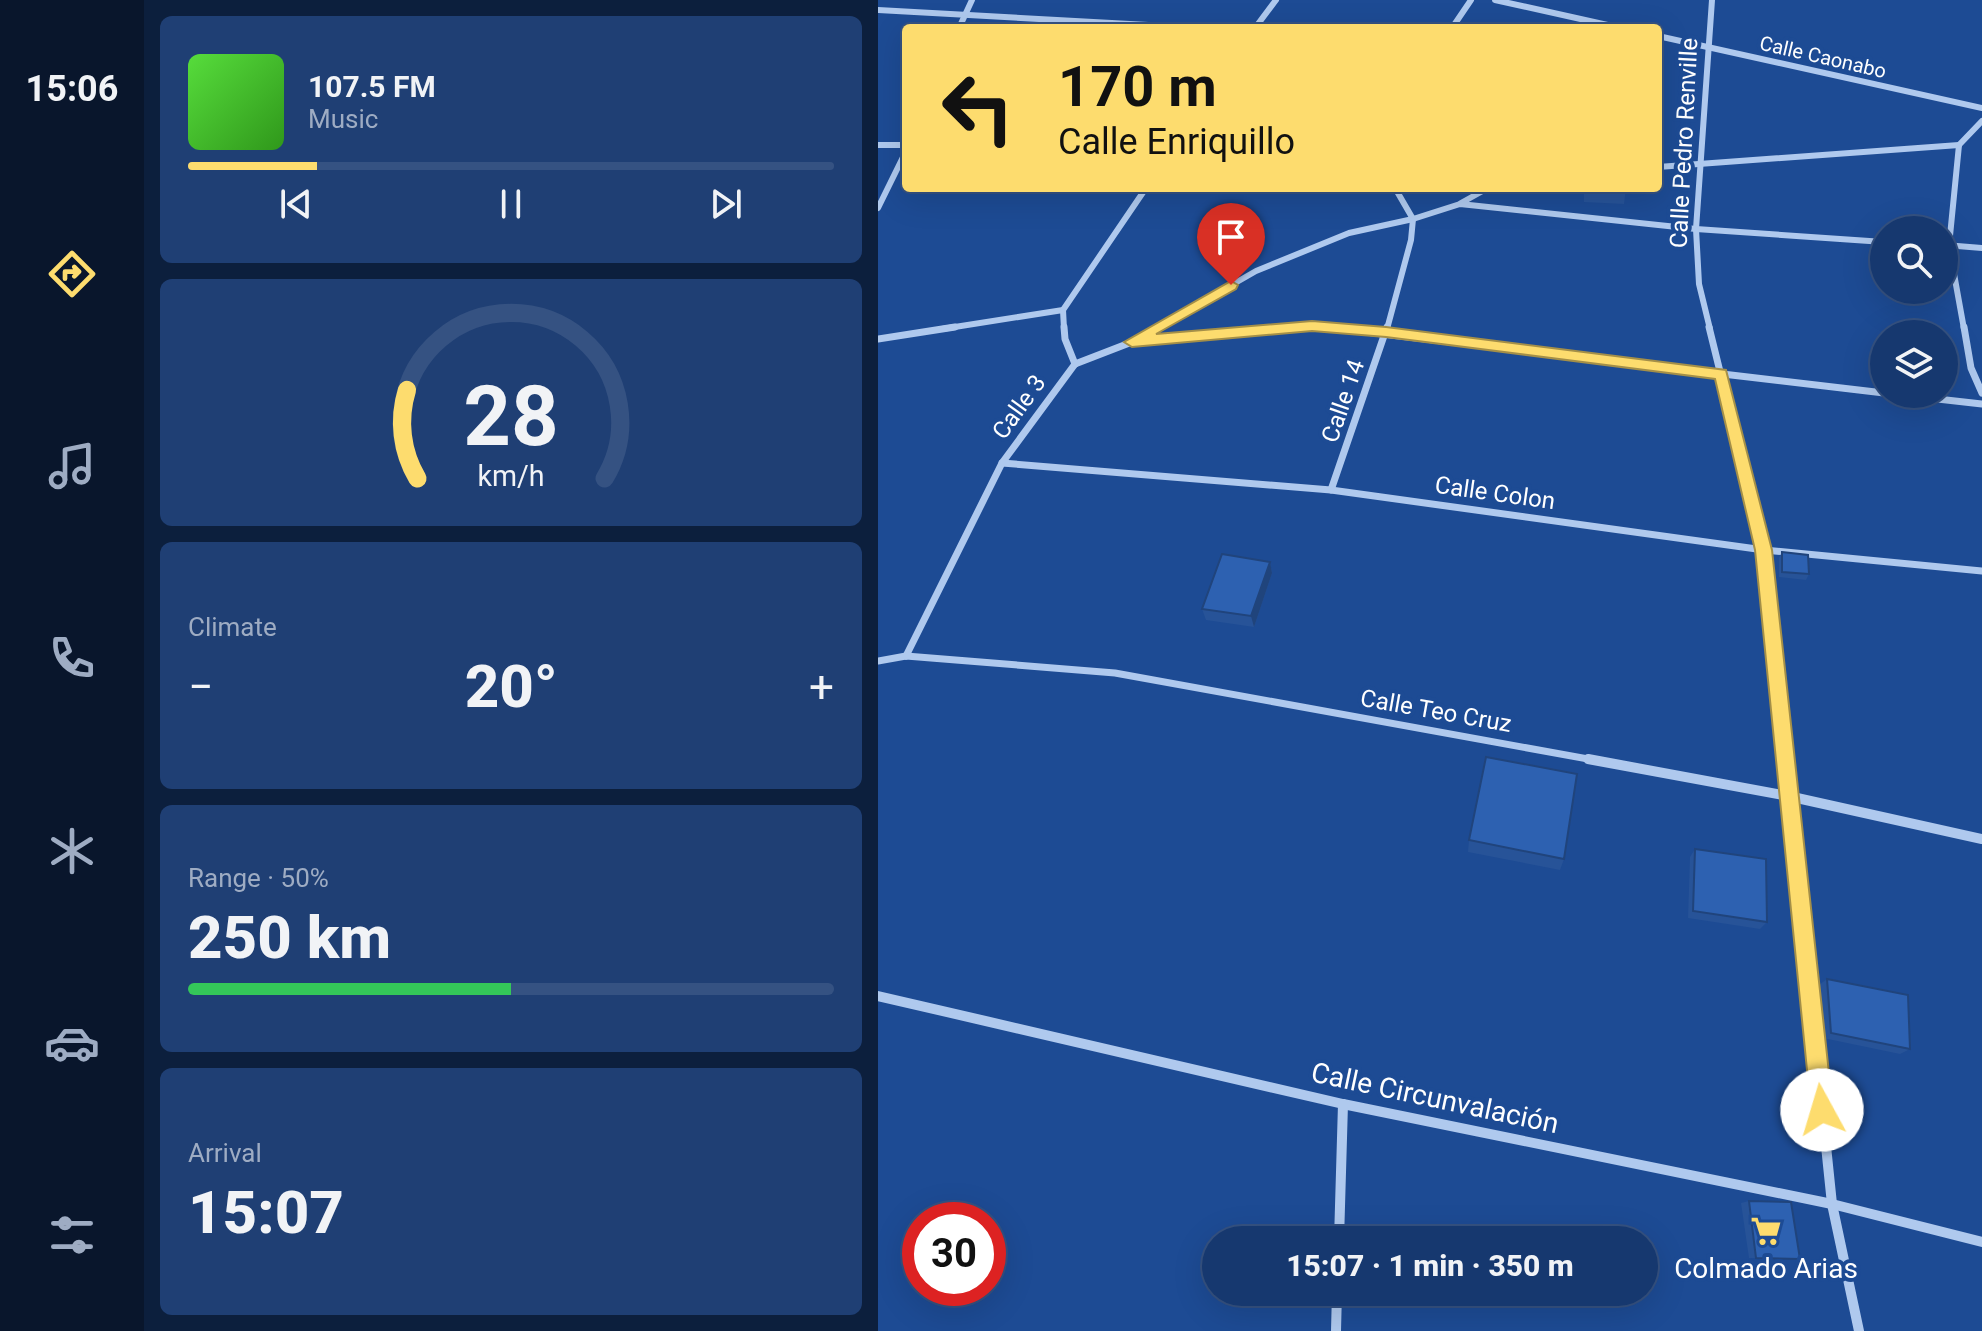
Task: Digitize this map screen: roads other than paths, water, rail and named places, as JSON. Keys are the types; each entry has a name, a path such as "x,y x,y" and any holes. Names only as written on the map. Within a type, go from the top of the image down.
{"street":[{"path":"961,24 972,0"},
{"path":"1258,24 1276,0"},
{"path":"1455,24 1471,0"},
{"path":"1495,0 1603,24"},
{"name":"Calle Pedro Renville","path":"1712,0 1696,229 1699,284 1764,550 1832,1204 1859,1331"},
{"path":"878,10 1135,24"},
{"name":"Calle Caonabo","path":"1662,37 1982,108"},
{"path":"1951,216 1959,145 1982,121"},
{"path":"878,145 902,145"},
{"path":"1662,167 1959,145"},
{"path":"878,208 902,159"},
{"path":"878,339 1063,310 1143,192"},
{"path":"1397,192 1413,219"},
{"path":"1075,364 1132,342 1256,271 1349,233 1413,219 1460,204 1481,192"},
{"path":"1460,204 1696,229 1870,241"},
{"name":"Calle 14","path":"1331,490 1386,332 1411,240 1413,219"},
{"path":"1958,247 1982,248"},
{"path":"1958,302 1971,368 1982,393"},
{"name":"Calle 3","path":"906,656 1002,463 1075,364 1065,339 1063,310"},
{"path":"1132,342 1312,326 1386,332 1870,391"},
{"path":"1958,401 1982,404"},
{"name":"Calle Colon","path":"1002,463 1331,490 1764,550 1982,571"},
{"name":"Calle Teo Cruz","path":"878,661 906,656 1115,673 1788,796 1982,839"},
{"name":"Calle Circunvalación","path":"878,996 1343,1104 1832,1204 1982,1242"},
{"path":"1339,1226 1343,1104"},
{"path":"1336,1331 1337,1306"}],"place":[{"name":"Colmado Arias","path":"1766,1231"}]}
